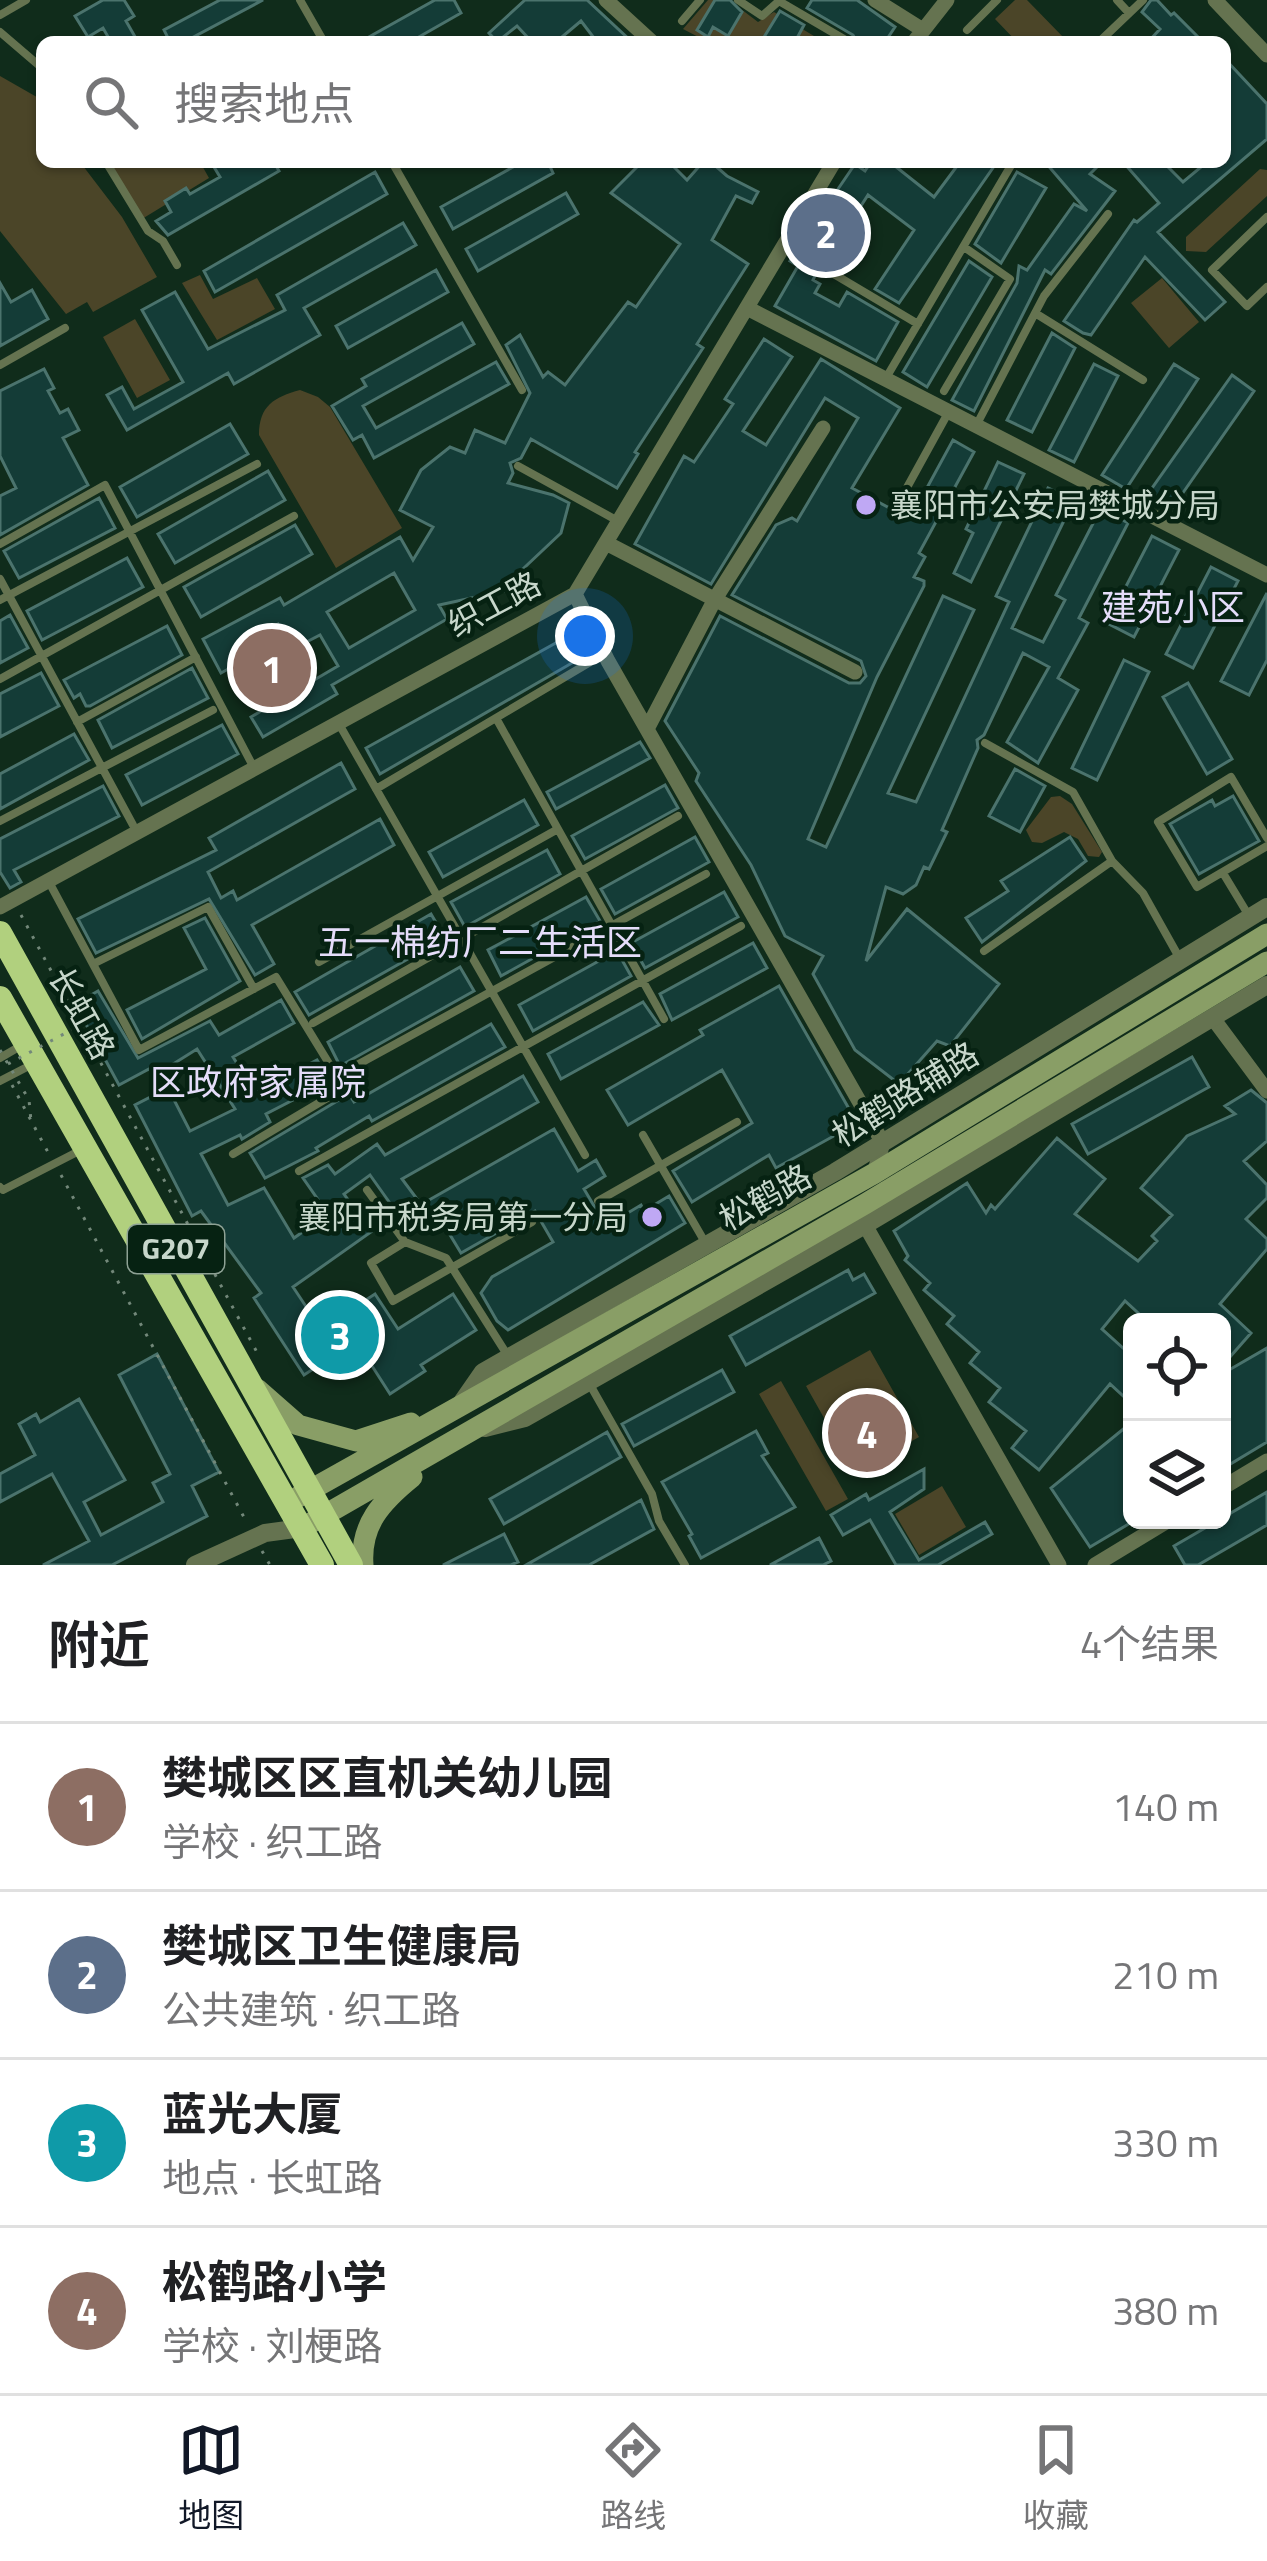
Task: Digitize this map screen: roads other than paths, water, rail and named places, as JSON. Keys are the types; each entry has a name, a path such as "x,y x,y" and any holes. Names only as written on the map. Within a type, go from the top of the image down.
{"highway":[{"name":"长虹路","path":"0,933 258,1376 298,1497"},
{"name":"长虹路","path":"0,998 11,1055 90,1158 312,1522 351,1565"},
{"name":"长虹路","path":"312,1522 322,1565"}],"main road":[{"name":"松鹤路","path":"298,1497 1105,1045 1197,989 1267,934"},
{"name":"松鹤路","path":"1197,989 1267,962"},
{"name":"松鹤路","path":"312,1522 865,1215 1105,1045"},
{"path":"258,1376 298,1425 356,1441 458,1408"},
{"path":"362,1565 361,1537 390,1494 469,1432"}],"street":[{"path":"606,0 645,36"},
{"path":"874,0 918,36 947,0"},
{"path":"1215,0 1267,55"},
{"name":"织工路","path":"6,903 575,594 830,168"},
{"path":"747,308 1267,575"},
{"path":"647,729 715,599 824,428"},
{"path":"606,542 855,672"},
{"path":"575,594 884,1143 865,1215 1059,1565"},
{"name":"松鹤路辅路","path":"458,1408 483,1372 884,1143 1105,1045 1197,989 1258,912"},
{"name":"松鹤路辅路","path":"1197,989 1267,985"},
{"path":"1197,989 1267,1090"},
{"path":"469,1432 525,1418 713,1301"},
{"path":"1231,1483 1267,1461"},
{"path":"260,1535 298,1497"},
{"path":"195,1565 260,1535 312,1522"},
{"path":"1095,1565 1154,1529"}],"lane":[{"path":"0,15 26,0"},
{"path":"300,0 321,36"},
{"path":"682,21 700,0"},
{"path":"738,0 762,16 779,1 839,36"},
{"path":"967,30 997,0"},
{"path":"1117,0 1130,13"},
{"path":"1105,36 1143,0"},
{"path":"0,32 36,63"},
{"path":"110,168 148,231 163,241 177,266"},
{"path":"395,168 522,390"},
{"path":"886,379 1010,168"},
{"path":"976,425 1044,296 1108,214"},
{"path":"1264,225 1212,270 1247,306 1267,287"},
{"path":"788,239 830,264 827,270 918,324"},
{"path":"944,391 1010,279 964,248"},
{"path":"1035,313 1143,380"},
{"path":"0,364 65,328"},
{"path":"899,502 948,411"},
{"path":"4,598 257,464"},
{"path":"518,466 619,522"},
{"path":"0,544 105,485 254,769"},
{"path":"0,679 294,516"},
{"path":"0,579 4,598 42,656 133,825"},
{"path":"77,722 196,657"},
{"path":"376,789 597,658"},
{"path":"0,821 213,710"},
{"path":"496,718 664,1019"},
{"path":"339,722 585,1155"},
{"path":"985,743 1073,792 1112,861 1143,893 1197,989"},
{"path":"1231,777 1267,842 1222,872 1197,887 1158,822 1231,777"},
{"path":"313,1023 678,816"},
{"path":"320,962 557,829"},
{"path":"984,951 1112,861"},
{"path":"1222,872 1258,912"},
{"path":"346,1071 706,874"},
{"path":"48,880 140,1050 276,977 344,1088 233,1154"},
{"path":"93,964 208,907 254,989"},
{"path":"299,1171 741,926"},
{"path":"4,1079 29,1066 11,1055"},
{"path":"598,1201 737,1122"},
{"path":"643,1135 707,1245"},
{"path":"0,1187 3,1190 83,1148 90,1158"},
{"path":"368,1190 405,1243 446,1258 509,1358"},
{"path":"405,1243 371,1263 393,1301 532,1222"},
{"path":"588,1382 652,1493 659,1521 685,1565"}],"place":[{"name":"樊城区卫生健康局","path":"826,233"},
{"name":"襄阳市公安局樊城分局","path":"866,505"},
{"name":"樊城区区直机关幼儿园","path":"272,668"},
{"name":"襄阳市税务局第一分局","path":"652,1217"},
{"name":"蓝光大厦","path":"340,1335"},
{"name":"松鹤路小学","path":"867,1433"}],"district":[{"name":"建苑小区","path":"1173,607"},
{"name":"五一棉纺厂二生活区","path":"480,942"},
{"name":"区政府家属院","path":"258,1082"}]}
